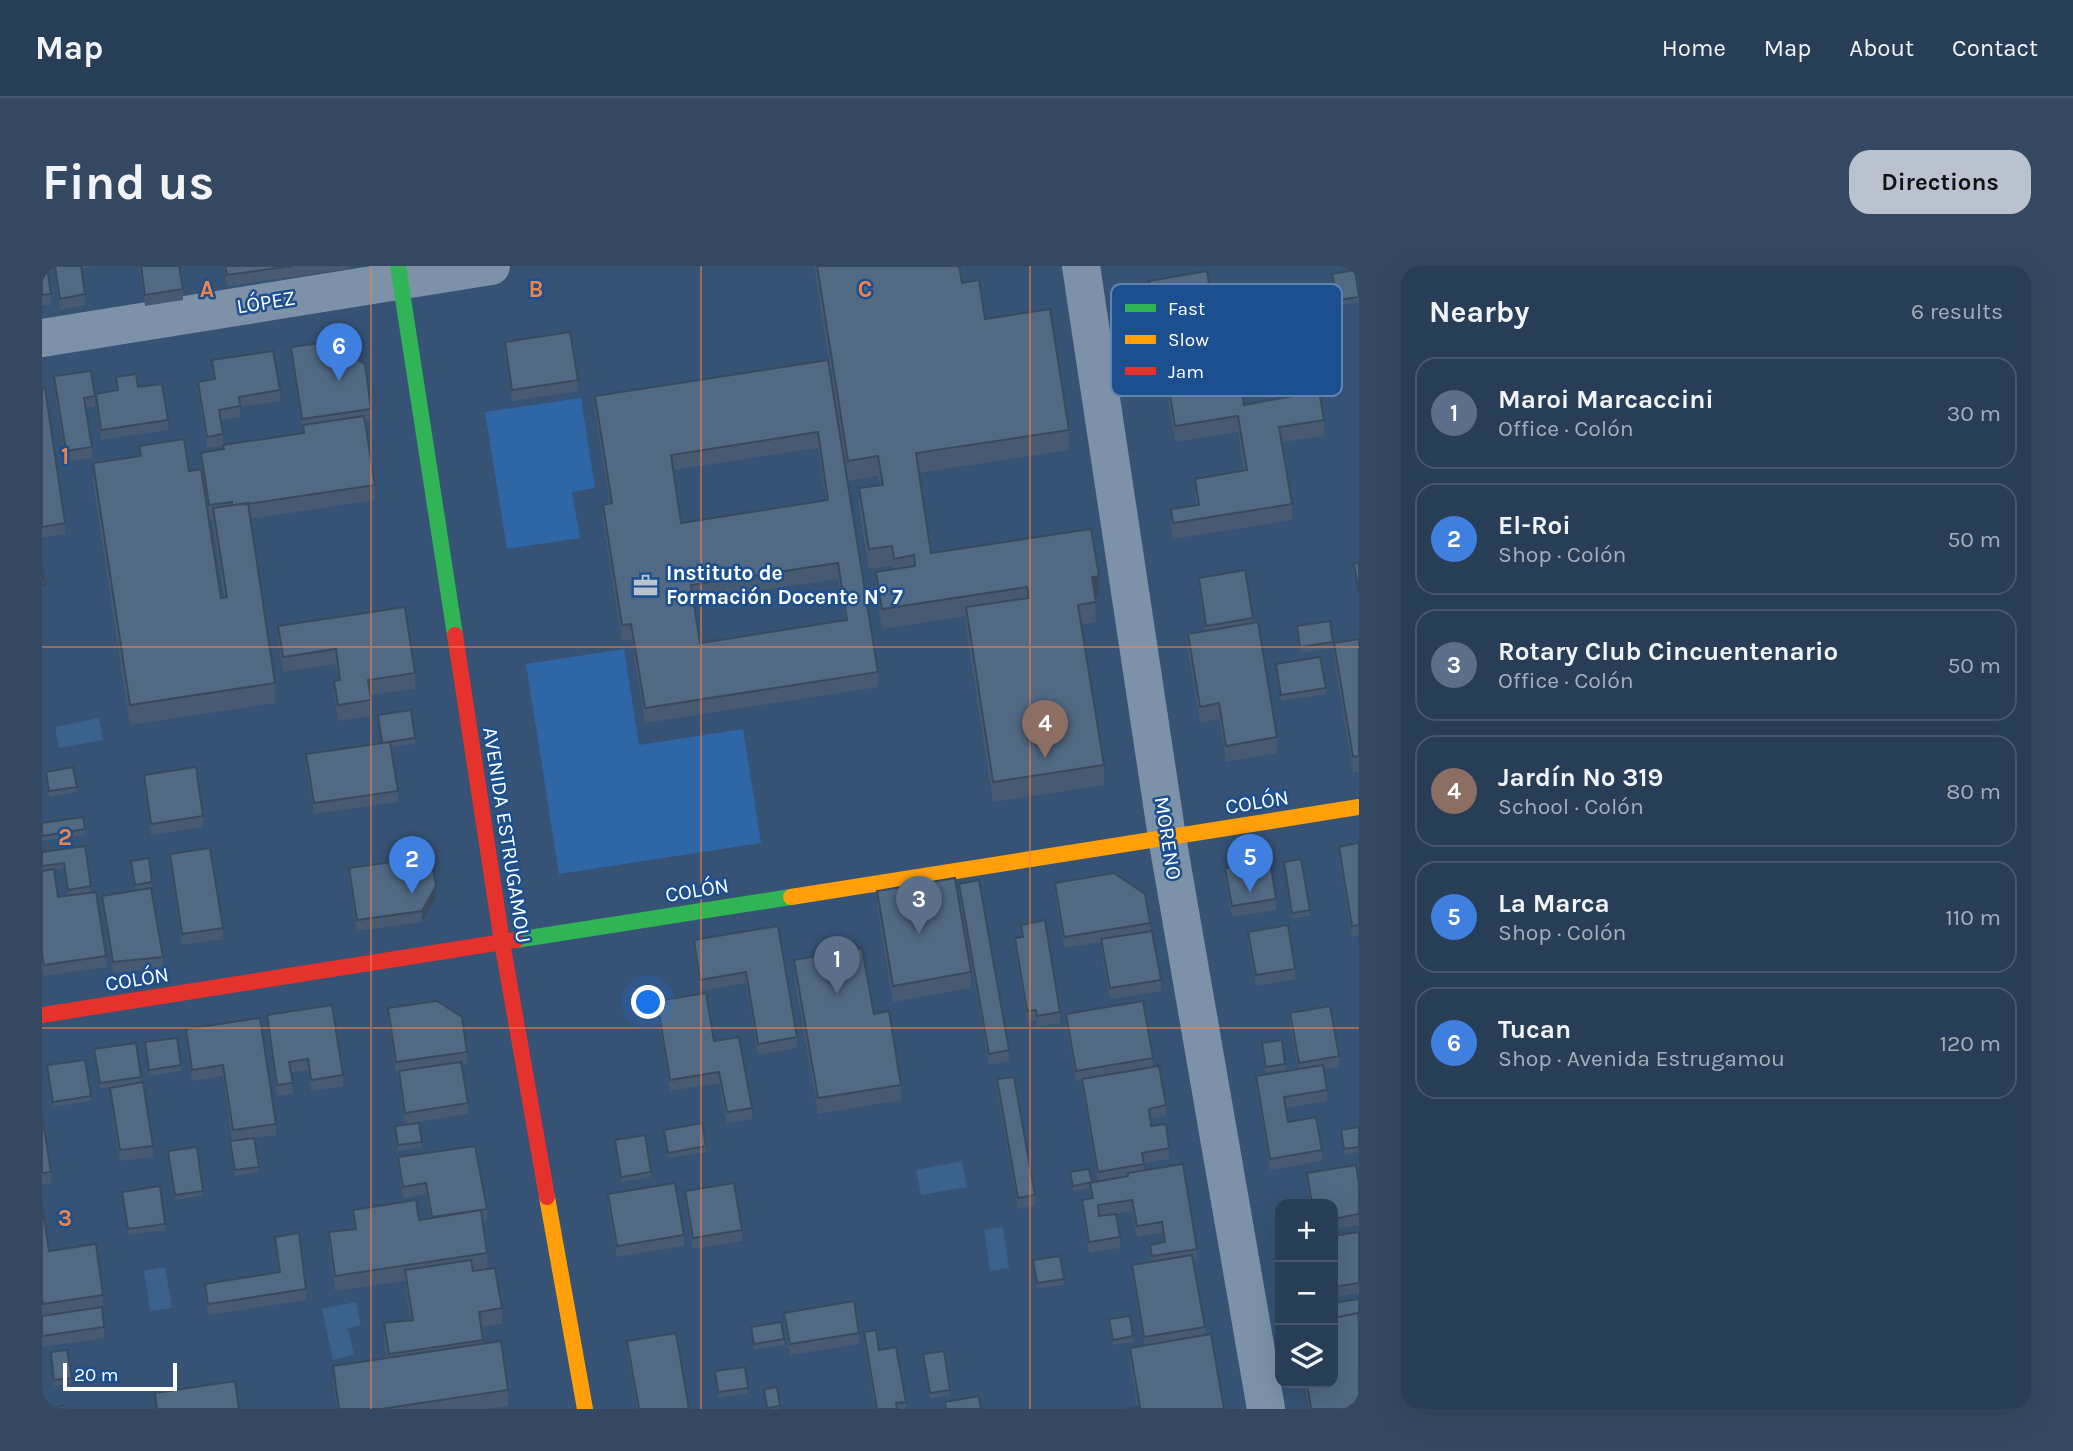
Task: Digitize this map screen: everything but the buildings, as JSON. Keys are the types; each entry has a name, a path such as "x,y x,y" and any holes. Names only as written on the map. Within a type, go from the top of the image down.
{"street":[{"name":"LÓPEZ","path":"42,338 399,273 491,266"},
{"name":"MORENO","path":"1080,266 1167,837 1266,1409"},
{"name":"AVENIDA ESTRUGAMOU","path":"399,273 502,942 585,1409"},
{"name":"COLÓN","path":"42,1015 1359,807"}],"shaded area":[{"path":"581,398 595,488 572,492 580,538 507,549 485,412"},
{"path":"624,649 639,745 743,729 761,843 559,874 526,664"},
{"path":"99,718 103,740 59,748 55,727"},
{"path":"962,1161 967,1187 921,1195 916,1170"},
{"path":"1003,1227 1009,1268 990,1271 984,1230"},
{"path":"165,1267 172,1308 150,1311 144,1271"},
{"path":"356,1302 361,1325 348,1328 354,1355 333,1360 322,1309"}],"traffic: fast":[{"path":"398,266 455,635"},
{"path":"516,940 791,897"}],"traffic: slow":[{"path":"791,897 1359,807"},
{"path":"547,1197 585,1409"}],"traffic: jam":[{"path":"455,635 502,942 547,1197"},
{"path":"42,1015 516,940"}],"place":[{"name":"Tucan","path":"339,381"},
{"name":"Instituto de Formación Docente N° 7","path":"646,585"},
{"name":"Jardín Nº 319","path":"1045,758"},
{"name":"La Marca","path":"1250,892"},
{"name":"El-Roi","path":"412,894"},
{"name":"Rotary Club Cincuentenario","path":"919,934"},
{"name":"Maroi Marcaccini","path":"837,994"}]}
